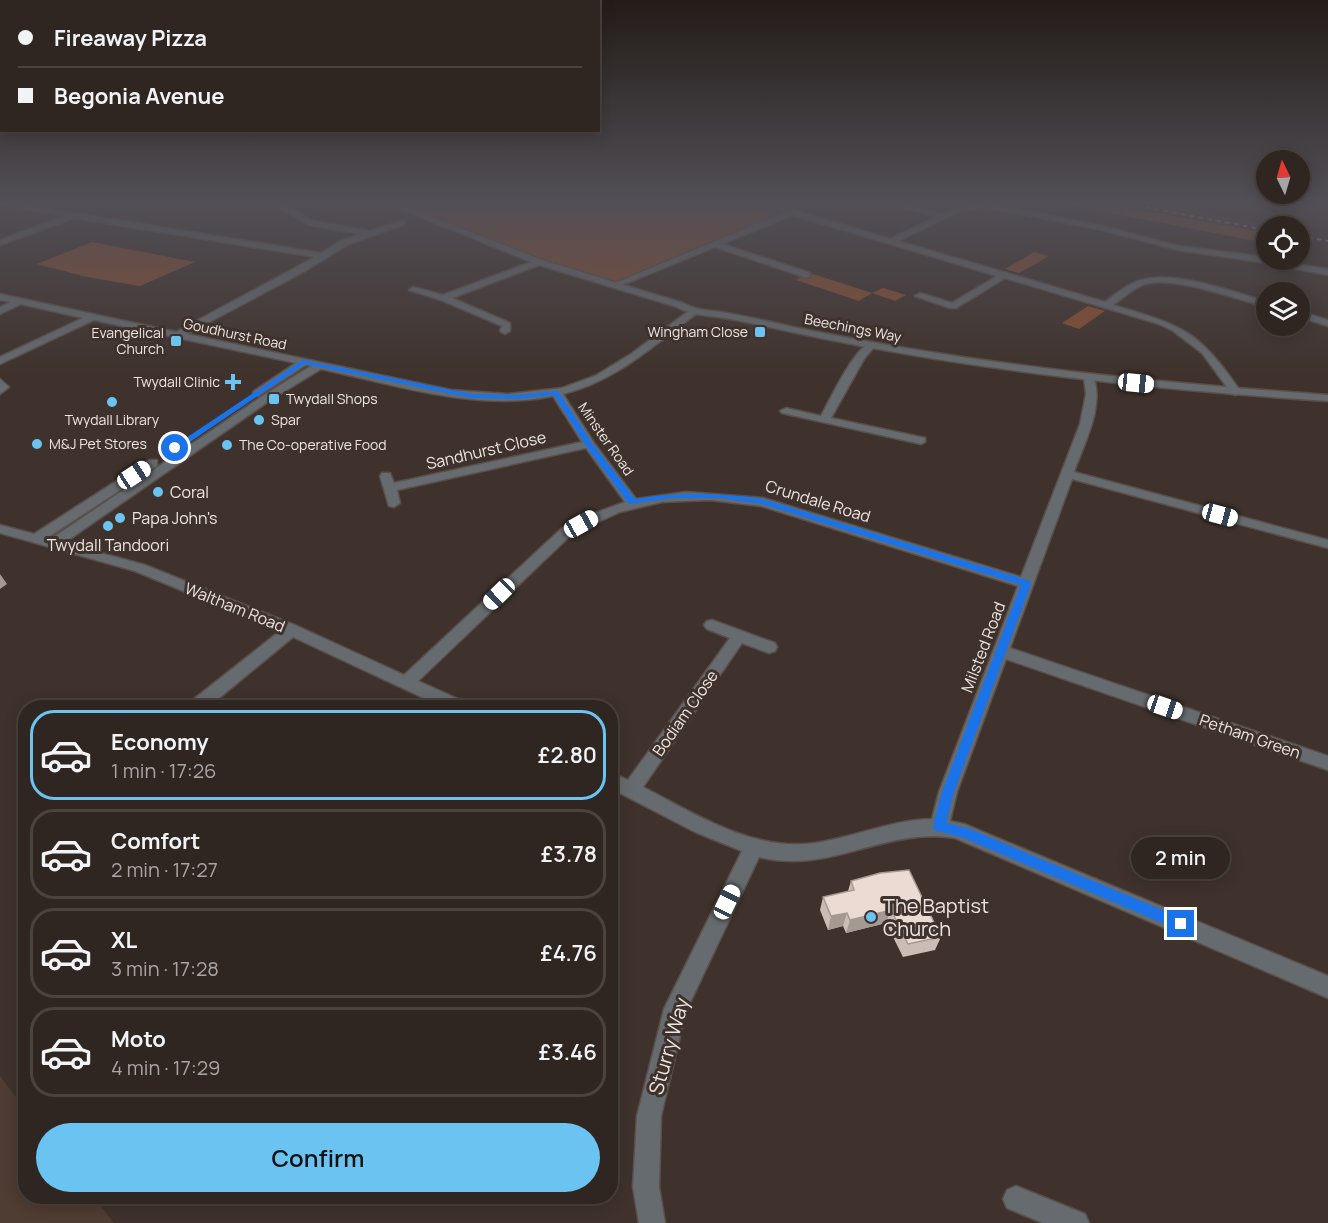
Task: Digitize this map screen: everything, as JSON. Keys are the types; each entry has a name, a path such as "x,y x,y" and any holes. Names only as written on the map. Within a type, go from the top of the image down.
{"street":[{"path":"177,335 313,261"},
{"path":"612,286 673,261"},
{"path":"766,261 807,275"},
{"path":"963,261 1108,304 1181,329 1198,341 1236,392"},
{"path":"1272,261 1328,272"},
{"name":"Beechings Way","path":"539,262 680,305 693,312 724,315 870,346 1089,378 1328,398"},
{"path":"444,298 539,262"},
{"path":"953,306 1006,274"},
{"path":"1108,304 1138,284 1160,281 1256,301"},
{"path":"413,290 444,298 507,326 505,331"},
{"path":"920,296 970,312"},
{"name":"Goudhurst Road","path":"0,297 472,396 517,397 556,392 606,375 693,312"},
{"path":"0,310 19,302"},
{"path":"0,361 92,317"},
{"path":"1310,317 1328,323"},
{"path":"824,420 860,358 870,346"},
{"path":"37,538 303,362"},
{"path":"53,544 267,397 320,365"},
{"name":"Milsted Road","path":"939,826 948,792 1090,410 1089,378"},
{"path":"0,382 4,387 0,391"},
{"name":"Minster Road","path":"556,392 589,444 632,502"},
{"path":"786,411 921,440"},
{"name":"Sandhurst Close","path":"394,503 388,482 589,444"},
{"path":"1068,474 1328,544"},
{"name":"Crundale Road","path":"407,682 567,531 594,516 632,502 672,496 718,495 763,502 1027,584"},
{"name":"Waltham Road","path":"0,529 140,568 292,630 444,700"},
{"path":"712,625 769,647"},
{"path":"205,700 292,630"},
{"name":"Bodiam Close","path":"632,789 739,636"},
{"name":"Petham Green","path":"1001,651 1328,763"},
{"path":"618,783 754,848 794,854 831,850 909,828 939,826 965,833 1328,987"},
{"name":"Sturry Way","path":"652,1223 646,1187 649,1116 675,1010 754,848"},
{"path":"1016,1199 1076,1223"}],"shaded area":[{"path":"44,261 195,262 140,286 87,277 37,264"},
{"path":"545,261 673,261 612,286"},
{"path":"1019,261 1040,261 1019,273 1005,269"},
{"path":"810,273 872,293 859,301 796,280"},
{"path":"883,288 906,295 895,301 872,293"},
{"path":"1088,306 1105,311 1079,329 1062,323"},
{"path":"0,1076 18,1100 18,1204 99,1204 114,1223 0,1223"}],"building":[{"path":"909,870 941,937 908,944 891,910 850,920 847,913 831,916 823,897 854,890 851,881 880,873"}],"place":[{"name":"Wingham Close","path":"760,332"},
{"name":"Evangelical Church","path":"176,341"},
{"name":"Twydall Clinic","path":"233,382"},
{"name":"Twydall Shops","path":"274,399"},
{"name":"Twydall Library","path":"112,402"},
{"name":"Spar","path":"259,420"},
{"name":"M&J Pet Stores","path":"37,444"},
{"name":"The Co-operative Food","path":"227,445"},
{"name":"Coral","path":"158,492"},
{"name":"Papa John's","path":"120,518"},
{"name":"Twydall Tandoori","path":"108,526"},
{"name":"The Baptist Church","path":"871,917"}],"route":[{"path":"175,448 303,362 472,396 517,397 556,392 589,444 632,502 672,496 718,495 763,502 1027,584 948,792 939,826 965,833 1181,924"}]}
